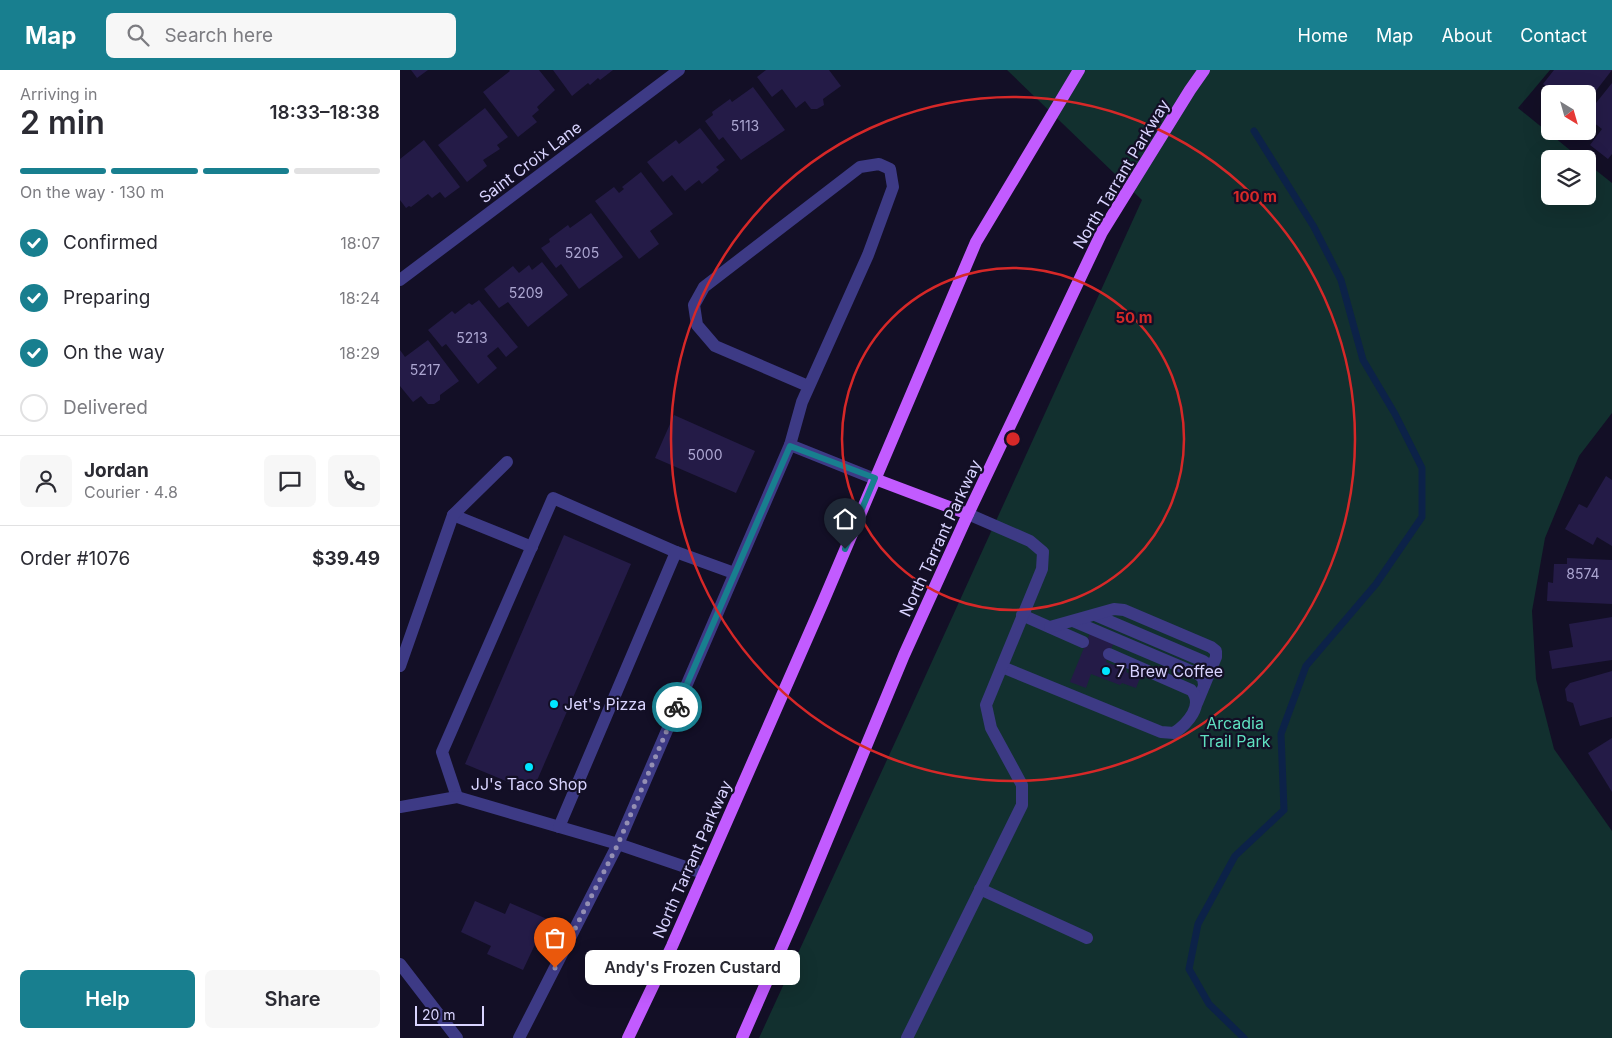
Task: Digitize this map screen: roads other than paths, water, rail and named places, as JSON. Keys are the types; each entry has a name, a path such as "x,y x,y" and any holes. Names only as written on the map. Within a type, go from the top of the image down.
{"main road":[{"name":"North Tarrant Parkway","path":"628,1038 704,873 976,242 1079,70"},
{"name":"North Tarrant Parkway","path":"742,1038 904,655 968,514 1102,232 1204,70"},
{"path":"875,478 968,514"}],"street":[{"name":"Saint Croix Lane","path":"400,280 679,70"},
{"path":"519,1038 618,844 790,446 808,386 868,255 893,187 890,169 879,164 860,167 704,287 694,305 698,325 715,346 808,386"},
{"path":"790,446 875,478"},
{"path":"400,666 453,515 507,462"},
{"path":"457,797 442,752 553,498 676,552 734,573"},
{"path":"907,1038 1022,805 1022,785 991,728 986,705 1042,569 1043,552 1030,541 968,514"},
{"path":"453,515 532,547"},
{"path":"559,827 676,552"},
{"path":"1022,615 1084,642"},
{"path":"1002,667 1162,732 1174,733 1186,725 1210,672 1209,665 1095,615 1050,627"},
{"path":"1073,621 1198,674 1203,678 1204,685"},
{"path":"1110,654 1191,690 1196,695 1196,703"},
{"path":"400,807 457,797 618,844 704,873"},
{"path":"980,889 1087,938"},
{"path":"400,964 457,1038"}],"waterway":[{"path":"1244,1038 1209,1004 1189,969 1198,924 1235,856 1284,810 1281,734 1306,666 1376,584 1422,517 1422,468 1395,414 1363,360 1341,280 1314,227 1254,131"}],"place":[{"name":"7 Brew Coffee","path":"1106,671"},
{"name":"Jet's Pizza","path":"554,704"},
{"name":"JJ's Taco Shop","path":"529,767"},
{"name":"Andy's Frozen Custard","path":"555,968"}],"park label":[{"name":"Arcadia Trail Park","path":"1235,732"}]}
